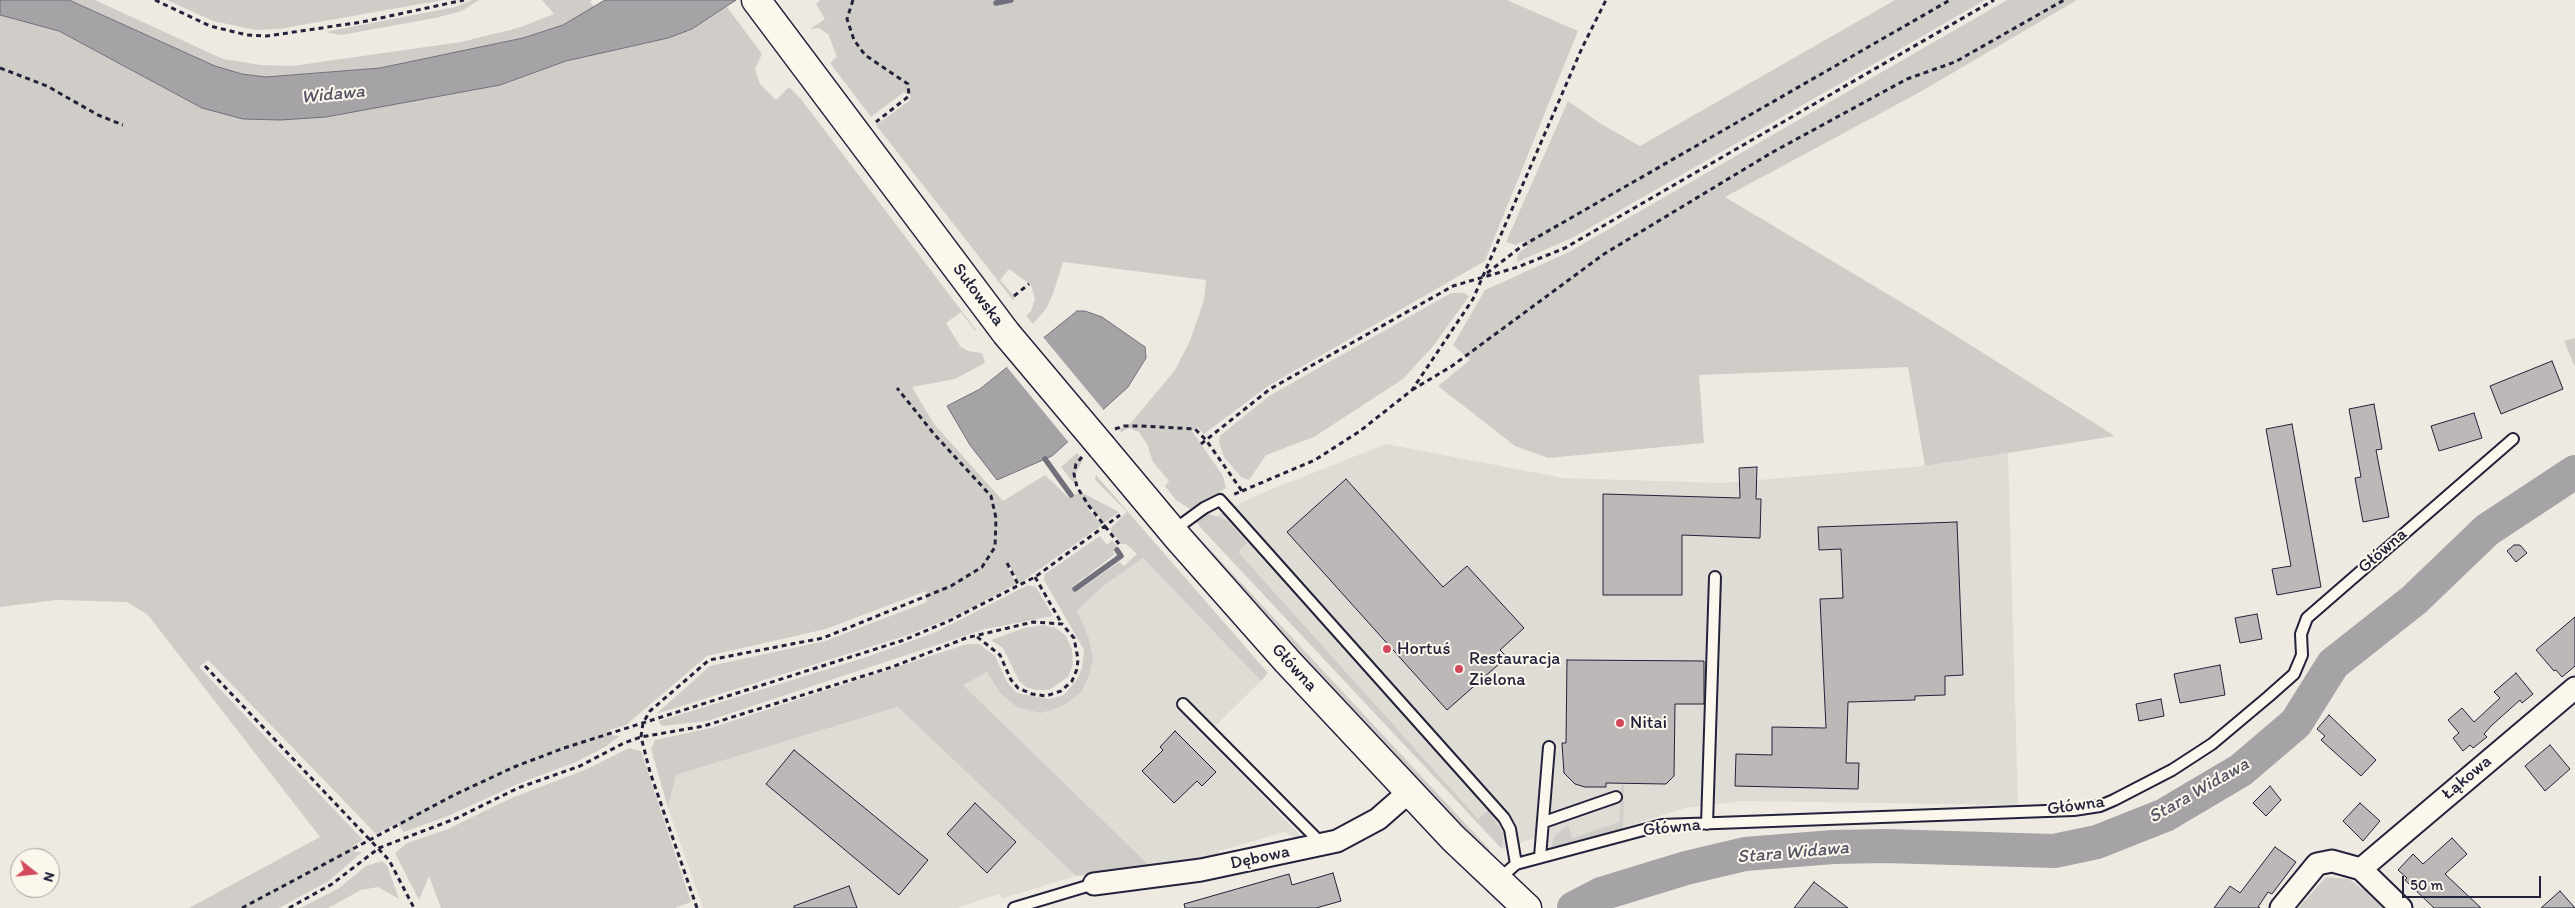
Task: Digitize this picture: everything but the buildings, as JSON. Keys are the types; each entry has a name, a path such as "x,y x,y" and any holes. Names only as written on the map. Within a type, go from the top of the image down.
{"main road":[{"name":"Sułowska","path":"756,0 1006,333 1110,437 1176,535"},
{"name":"Główna","path":"1176,535 1287,661 1410,791 1506,872 1522,904"}],"street":[{"name":"Łąkowa","path":"2361,869 2575,688"},
{"name":"Dębowa","path":"1094,884 1201,870 1337,841 1378,819 1410,791"},
{"path":"2281,908 2317,864 2332,861 2361,869 2401,908"}],"lane":[{"name":"Główna","path":"1506,872 1540,857 1662,825 2074,810 2100,806 2114,800 2172,770 2212,744 2294,674 2302,655 2301,634 2307,618 2513,439"},
{"path":"1176,535 1204,508 1220,500 1240,525 1504,818 1510,829 1506,872"},
{"path":"1707,824 1715,577"},
{"path":"1183,704 1323,845"},
{"path":"1540,857 1549,747"},
{"path":"1544,822 1616,797"},
{"path":"1014,908 1094,884"}],"path":[{"path":"155,0 210,26 247,35 268,36 362,22 464,0"},
{"path":"852,0 847,19 854,40 865,55 908,84 909,96 858,137"},
{"path":"1412,390 1473,299 1485,275 1582,48 1606,0"},
{"path":"1485,275 1522,246 1950,0"},
{"path":"1201,444 1270,389 1453,286 1518,266 1565,248 1994,0"},
{"path":"1220,500 1315,460 1360,431 1412,390 1452,366 1604,254 1771,152 1907,79 1955,62 2064,0"},
{"path":"0,68 47,86 98,115 123,124"},
{"path":"1014,296 1030,284"},
{"path":"697,908 650,772 641,737 643,723 650,711 709,660 823,638 951,586 982,567 995,547 996,518 990,496 934,434 897,388"},
{"path":"1110,437 1170,426 1195,429 1206,440 1242,491"},
{"path":"1078,460 1074,474 1077,487 1119,544"},
{"path":"242,908 371,841 454,795 514,767 564,748 904,640 949,622 1034,577 1106,527 1120,515"},
{"path":"1006,563 1019,586"},
{"path":"976,636 1000,655 1011,680 1018,688 1046,696 1061,691 1072,681 1077,669 1074,638 1062,624 1034,577"},
{"path":"289,908 332,884 379,848 457,818 518,788 580,766 624,743 641,737 704,726 892,667 976,636 1033,622 1062,624"},
{"path":"205,666 379,848 395,869 414,908"}],"shaded area":[{"path":"69,0 95,0 223,59 261,65 292,66 461,42 518,28 554,14 542,0 592,0 590,2 594,7 563,25 523,38 380,68 266,77 242,74 215,66"},
{"path":"167,0 443,0 279,29 256,30 213,21"},
{"path":"472,0 479,0 462,11 435,18 341,35 325,32 455,7"},
{"path":"820,0 1507,0 1578,31 1485,261 1268,386 1204,434 1197,427 1192,431 1223,476 1226,488 1190,509 1176,500 1165,486 1169,481 1153,462 1147,444 1139,432 1129,428 1121,432 1119,429 1131,423 1175,370 1190,341 1204,300 1206,280 1063,262 1046,309 1033,324 1026,316 1031,311 1035,299 1031,285 1009,269 1000,280 1015,297 1013,300 876,125 909,101 911,96 904,92 871,117 830,63 837,57 828,34 819,28 810,29 825,19 816,4"},
{"path":"1895,0 1985,0 1572,238 1517,262 1518,253 1527,247 1524,241 1516,245 1506,242 1568,101 1601,124 1640,146"},
{"path":"2007,0 2077,0 1920,92 1725,197 1921,314 2115,436 1925,466 1908,367 1699,375 1704,443 1548,458 1515,446 1438,386 1470,360 1453,345 1485,290 1569,252"},
{"path":"727,7 762,54 755,69 760,84 776,100 789,87 801,99 976,330 961,312 946,323 960,346 968,351 982,353 985,363 955,379 912,387 934,424 1003,501 1045,475 1068,497 1081,492 1119,512 1104,523 1090,506 1088,509 1102,525 1020,583 1008,563 1006,564 1016,584 958,615 905,636 656,714 710,666 825,641 927,602 926,591 826,629 707,656 626,725 610,730 611,735 620,736 605,747 576,762 520,783 448,816 404,832 397,823 376,834 208,660 199,667 363,840 353,846 355,852 362,852 329,881 279,908 189,908 320,837 148,615 127,602 56,600 0,607 0,15 59,31 202,108 500,85 566,61 692,29"},
{"path":"1451,293 1464,293 1469,296 1434,345 1403,379 1314,437 1266,455 1249,480 1241,477 1224,457 1219,442 1220,436 1269,396"},
{"path":"2575,338 2575,367 2564,341"},
{"path":"1386,444 1563,478 1723,483 1925,466 2008,453 2018,805 1742,801 1685,808 1555,849 1551,849 1534,838 1502,849 1202,529 1216,516 1255,496"},
{"path":"1077,453 1083,460 1076,473 1076,486 1061,467"},
{"path":"1096,475 1268,673 1261,681 1143,558 1102,587 1077,611 1089,638 1093,658 1090,673 1082,691 1065,705 1041,713 1017,707 1000,693 987,672 963,685 1151,867 1076,876 898,707 676,775 668,808 651,749 655,740 711,728 967,644 979,644 995,656 1007,682 1017,693 1049,699 1064,695 1077,679 1082,668 1084,650 1044,580 1045,574 1100,536 1107,545 1112,540 1118,547 1113,552 1115,554 1071,588 1075,593 1119,562 1124,566 1137,554 1126,544 1121,544 1110,529 1127,512 1095,480"},
{"path":"1207,513 1228,521 1247,543 1238,552 1478,819 1488,810 1503,833 1502,849 1202,529 1195,520"},
{"path":"1192,530 1491,851 1481,850 1276,634 1192,534"},
{"path":"1143,558 1261,681 1205,736 1303,838 1300,840 1284,832 1219,851 1216,857 1151,867 962,684 987,672 1000,693 1065,705 1090,673 1093,658 1089,638 1077,611 1102,587"},
{"path":"1028,585 1036,587 1053,616 985,629 707,721 663,726 660,724 659,721 864,658 936,632"},
{"path":"1043,625 1056,628 1066,636 1072,650 1073,665 1068,677 1049,690 1036,690 1026,687 1019,681 1003,648 991,640 1024,628"},
{"path":"899,707 1076,876 1003,898 999,894 957,908 703,908 668,808 676,775"},
{"path":"629,748 641,751 691,902 675,908 441,908 429,876 419,900 395,853 407,843 448,829 509,799 587,769"},
{"path":"1621,785 1624,785 1623,829 1551,849 1554,837 1568,825 1572,838 1620,822"},
{"path":"382,861 387,865 399,899 378,887 361,890 328,908 301,908 339,888 366,866"},
{"path":"2326,877 2349,879 2362,889 2366,888 2387,908 2298,908"}],"water":[{"name":"Widawa","path":"0,0 69,0 215,66 242,74 266,77 380,68 523,38 563,25 605,0 736,0 692,29 668,38 566,61 500,85 326,117 281,120 243,119 202,108 59,31 0,15"},
{"path":"1077,311 1085,311 1102,317 1145,347 1146,358 1128,387 1052,456 997,480 970,445 947,406 980,389"}],"pier":[{"path":"1043,337 1106,413 1070,444 1006,366"}],"waterway":[{"path":"996,3 1011,0"},
{"path":"1045,459 1071,495"},
{"name":"Stara Widawa","path":"1574,908 1601,894 1686,868 1745,854 1833,847 1885,846 2054,851 2097,842 2165,815 2241,770 2296,723 2333,664 2414,600 2487,530 2575,472"},
{"path":"1075,589 1121,556 1117,550"}],"place":[{"name":"Hortuś","path":"1387,649"},
{"name":"Restauracja Zielona","path":"1459,669"},
{"name":"Nitai","path":"1620,723"}]}
